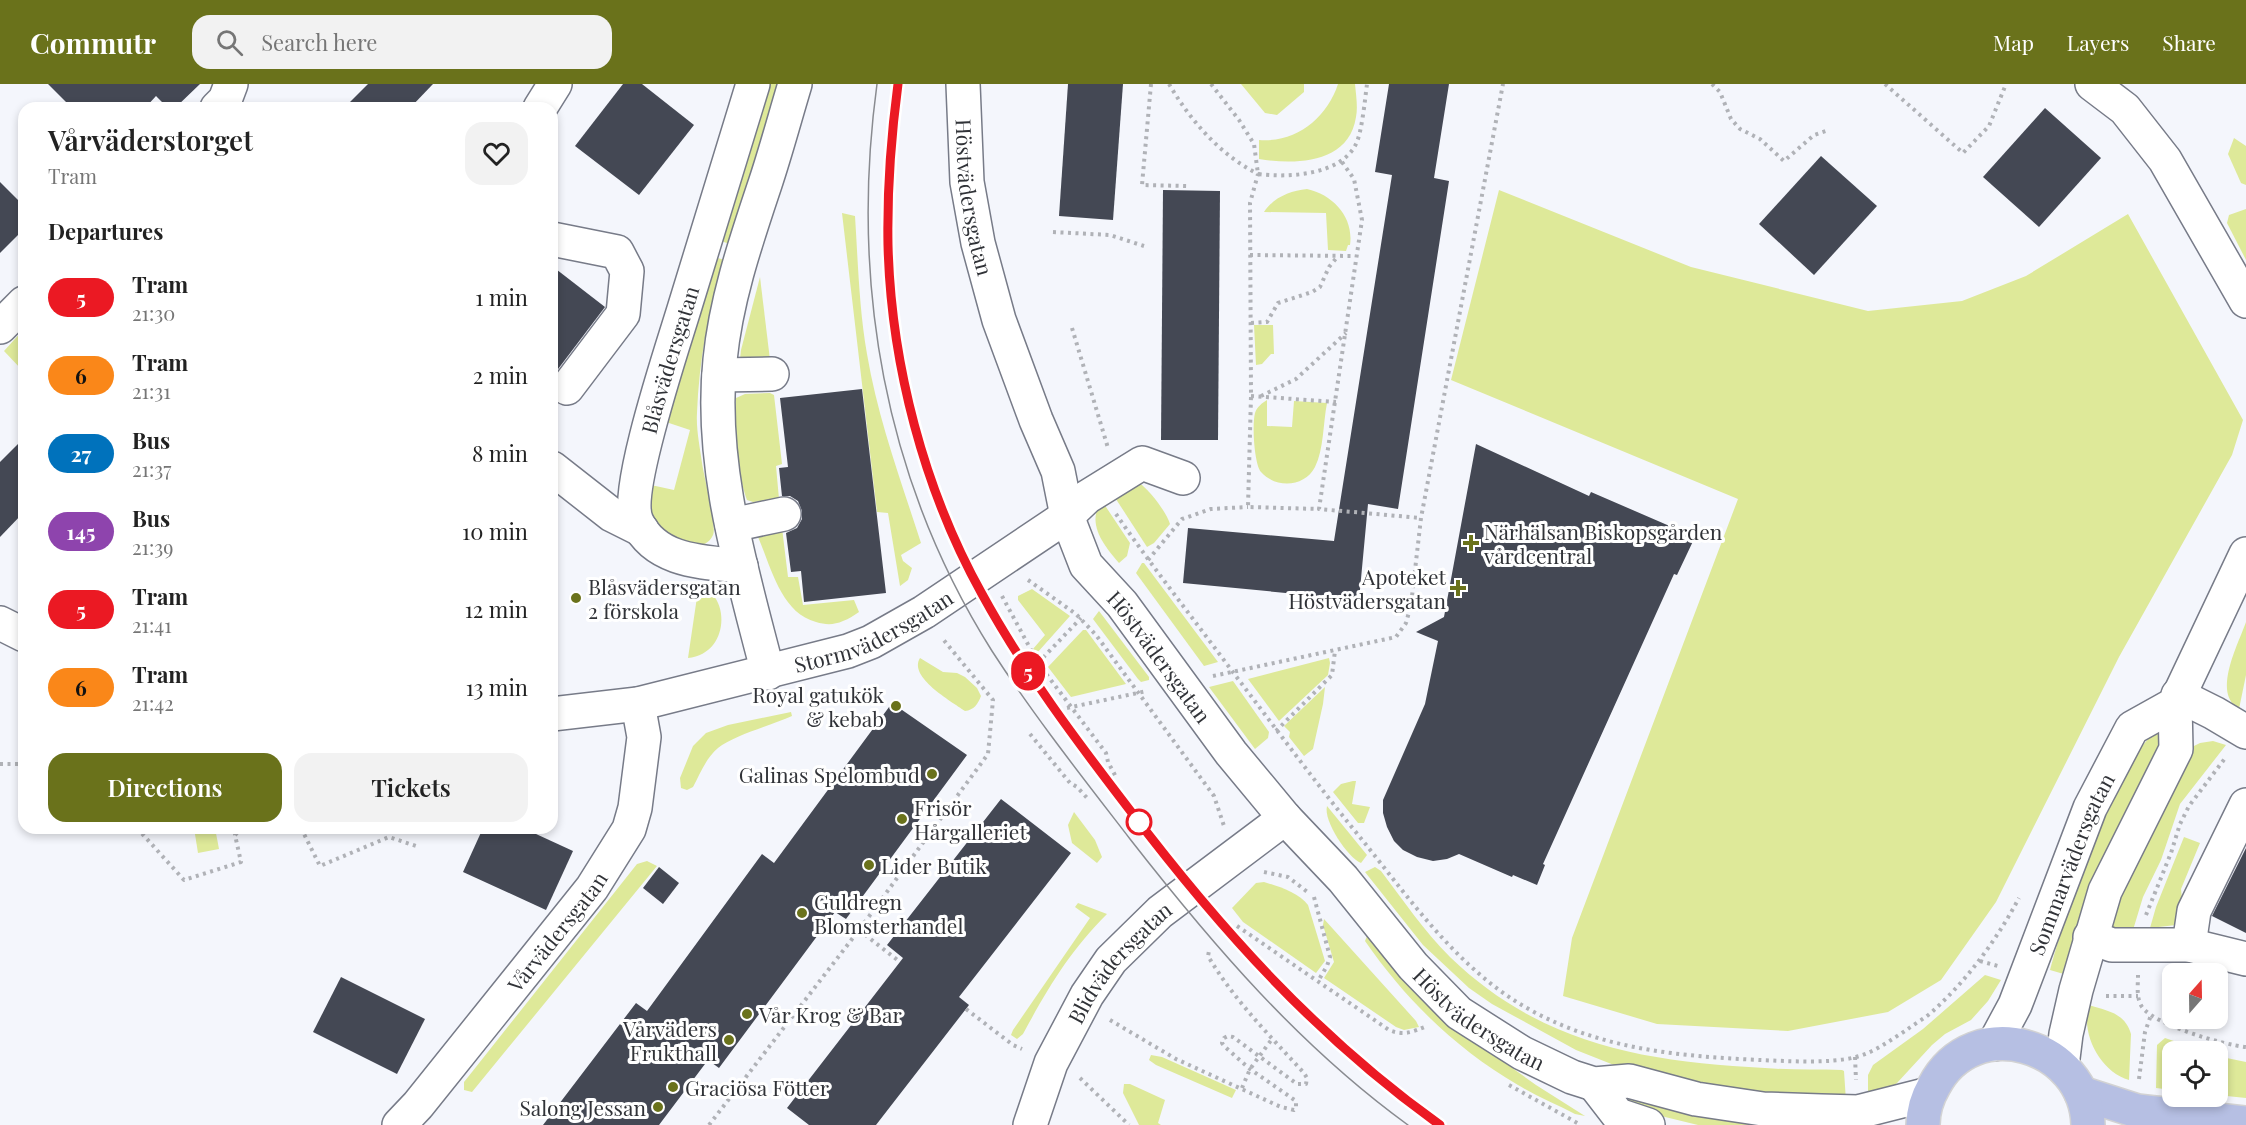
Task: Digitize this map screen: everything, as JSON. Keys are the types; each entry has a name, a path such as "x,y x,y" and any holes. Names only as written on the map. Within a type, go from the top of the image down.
{"main road":[{"path":"1926,1110 1940,1076 1955,1061 1967,1053 1994,1044 2015,1044 2036,1049 2062,1066 2086,1104 2088,1125"},
{"path":"2081,1093 2137,1111 2246,1123"}],"street":[{"path":"544,102 555,84"},
{"name":"Blåsvädersgatan","path":"642,530 637,522 634,506 639,471 654,409 753,84"},
{"name":"Blåsvädersgatan","path":"768,673 741,566 723,478 718,423 719,375 726,317 740,261 795,84"},
{"name":"Höstvädersgatan","path":"963,84 967,182 978,243 999,320 1036,420 1058,471 1067,516 1086,565 1122,604 1178,684 1231,753 1285,818 1343,879 1413,966 1459,1013 1522,1053 1572,1077 1594,1084 1629,1081 1696,1099 1763,1109 1858,1112 1926,1110"},
{"path":"2091,84 2125,109 2165,160 2246,301"},
{"path":"558,240 616,252 627,271 623,314 567,388"},
{"path":"0,327 18,309"},
{"path":"719,375 772,374"},
{"name":"Stormvädersgatan","path":"558,713 638,704 848,651 871,642 924,612 1067,516 1087,497 1142,463 1183,478"},
{"path":"558,473 612,515 642,530 656,544 675,556 741,566"},
{"path":"732,525 784,514"},
{"name":"Sommarvädersgatan","path":"2062,1066 2066,1034 2090,937 2105,891 2176,749 2176,700 2246,554"},
{"path":"0,623 18,632"},
{"path":"2176,700 2243,731"},
{"name":"Sommarvädersgatan","path":"1994,1044 2015,1005 2090,808 2132,728 2176,700"},
{"name":"Vårvädersgatan","path":"399,1125 418,1105 592,888 629,829 635,808 644,737 638,704"},
{"path":"2189,945 2194,911 2246,805"},
{"name":"Blidvädersgatan","path":"1030,1125 1051,1063 1087,995 1111,960 1160,912 1285,818"},
{"path":"2090,937 2112,945 2189,945 2246,959"},
{"path":"1594,1084 1618,1115 1648,1125"}],"path":[{"path":"1151,84 1142,185 1188,186"},
{"path":"1169,84 1194,122 1239,165 1258,174 1274,176 1310,173 1342,162 1357,144 1367,84"},
{"path":"1211,84 1254,144 1258,174 1250,203 1251,396 1248,507"},
{"path":"1069,707 1395,637 1406,623 1411,605 1421,518 1503,84"},
{"path":"1712,84 1720,92 1731,119 1740,129 1760,139 1784,160 1814,135 1829,130"},
{"path":"1885,84 1963,153 1989,126 2006,84"},
{"path":"1319,509 1362,220 1354,179 1342,162"},
{"path":"1053,232 1110,235 1144,246"},
{"path":"1250,255 1355,256"},
{"path":"1251,323 1267,322 1278,303 1312,292 1320,287 1329,267 1338,256"},
{"path":"1072,328 1108,484 1148,561 1276,731 1407,895 1461,958 1494,988 1533,1011 1582,1035 1698,1057 1770,1060 1847,1058 1880,1048 1934,1011 1980,961 2002,930 2024,889"},
{"path":"1261,396 1296,379 1346,333"},
{"path":"1251,396 1336,402"},
{"path":"1148,561 1182,519 1212,509 1248,507 1319,509 1421,518"},
{"path":"995,564 1019,573 1081,618 1140,693 1214,796 1224,827 1243,851 1259,870 1288,877 1322,905"},
{"path":"995,564 1038,663 1106,753 1116,777"},
{"path":"709,1125 859,930 988,754 993,700 943,640 924,612"},
{"path":"1038,663 1081,618"},
{"path":"1276,731 1332,675 1335,651"},
{"path":"2243,731 2189,806 2180,824 2171,854 2142,923 2138,945 2138,996 2142,1007 2151,1015 2212,1041 2246,1047"},
{"path":"1030,734 1070,783 1077,787 1088,800"},
{"path":"0,764 18,764"},
{"path":"142,834 184,880 241,862 236,834"},
{"path":"304,834 320,866 389,837 416,846"},
{"path":"1314,897 1330,957 1318,981"},
{"path":"1237,926 1389,1030 1401,1035 1428,1026 1420,1017"},
{"path":"859,930 900,962"},
{"path":"1104,1026 1108,1019 1176,1059 1281,1107 1291,1110 1296,1108 1296,1101 1290,1095 1250,1069 1222,1043 1224,1038 1233,1037 1297,1083 1306,1084 1307,1078 1304,1073 1241,1004 1216,971 1208,956 1209,951"},
{"path":"966,1009 1001,1036"},
{"path":"2137,1111 2141,1059 2145,1032 2151,1015"},
{"path":"1242,1088 1250,1069 1272,1039"},
{"path":"1051,1063 1077,1076 1129,1125"}],"green space":[{"path":"767,84 779,84 729,244 719,240"},
{"path":"1241,84 1304,84 1304,92 1277,115 1265,113"},
{"path":"1338,84 1355,84 1356,117 1351,133 1343,144 1332,153 1304,161 1259,159 1259,140 1285,137 1308,126 1326,108"},
{"path":"2234,138 2246,146 2246,185 2241,183 2228,154"},
{"path":"1307,189 1326,196 1340,209 1349,226 1350,245 1346,251 1328,250 1326,213 1264,212 1273,202 1283,196"},
{"path":"1499,190 1691,267 1868,311 1962,301 2026,276 2128,214 2243,420 2232,455 2119,657 1996,902 1941,980 1888,1012 1788,1031 1657,1024 1563,996 1572,938 1738,499 1451,380"},
{"path":"2246,209 2246,260 2227,223 2229,215"},
{"path":"842,213 855,216 862,320 867,354 877,402 921,543 901,555 903,561 912,568 908,580 900,586 888,513 877,512"},
{"path":"714,257 725,260 705,336 697,419 714,530 708,542 692,545 673,539 658,527 651,517 649,508 651,485 674,490 690,430 663,421"},
{"path":"760,277 770,360 740,359 741,350"},
{"path":"1254,325 1273,325 1274,354 1271,354 1262,364 1256,365"},
{"path":"18,336 18,366 4,351"},
{"path":"770,393 774,395 782,464 776,466 779,499 753,502 747,500 739,464 735,423 736,398 745,394"},
{"path":"1267,400 1267,426 1292,427 1294,401 1327,403 1318,460 1310,474 1297,482 1274,481 1261,472 1259,467 1254,443 1254,418 1257,409"},
{"path":"1139,483 1148,490 1170,524 1154,543 1147,547 1114,496"},
{"path":"1102,501 1130,543 1127,556 1119,563 1103,542 1096,526 1097,509"},
{"path":"782,528 788,577 798,577 803,605 854,600 859,612 840,622 827,624 804,617 794,609 773,575 758,537"},
{"path":"1142,563 1218,662 1204,666 1136,573"},
{"path":"689,583 703,587 713,595 719,607 721,620 719,633 713,645 703,654 688,658 697,597 683,594 683,585"},
{"path":"1032,589 1070,616 1037,653 1033,649 1045,635 1018,600 1018,596"},
{"path":"1099,611 1149,680 1141,682 1138,679 1093,619"},
{"path":"2246,622 2246,675 2239,709 2231,702 2227,681 2233,655"},
{"path":"1083,630 1086,630 1126,684 1071,697 1048,667"},
{"path":"920,658 943,672 957,673 965,677 977,688 981,696 975,706 965,711 941,695 920,673 918,665"},
{"path":"1329,658 1328,675 1279,721 1248,679"},
{"path":"1233,681 1269,732 1268,738 1255,749 1209,687"},
{"path":"1325,687 1313,749 1304,756 1289,737 1290,732 1284,726"},
{"path":"791,712 792,716 725,743 707,761 693,787 687,790 681,788 680,778 693,746 706,733 728,725"},
{"path":"2169,727 2067,975 2050,970 2080,875 2114,793 2133,760 2151,736"},
{"path":"2213,741 2226,745 2180,804 2161,860 2143,897 2133,930 2119,931 2109,928 2107,907 2192,747"},
{"path":"1356,781 1352,804 1370,807 1364,823 1358,823 1333,792 1341,784"},
{"path":"1327,806 1367,855 1361,863 1343,847 1329,821"},
{"path":"1074,812 1095,840 1102,857 1097,863 1072,843 1068,825"},
{"path":"195,834 216,834 219,849 198,853"},
{"path":"2184,837 2200,843 2181,889 2183,909 2176,925 2150,928 2156,907"},
{"path":"647,861 657,866 472,1092 464,1090 464,1082 637,864"},
{"path":"1375,867 1381,871 1450,957 1484,987 1520,1010 1557,1029 1596,1043 1677,1060 1774,1069 1842,1070 1844,1071 1846,1101 1786,1101 1624,1069 1576,1050 1492,1004 1469,988 1423,945 1365,872"},
{"path":"1264,882 1294,894 1308,905 1325,961 1316,973 1243,922 1232,908 1256,883"},
{"path":"1078,903 1107,914 1070,957 1023,1034 1017,1039 1011,1035 1013,1030 1090,918 1075,907"},
{"path":"1324,919 1419,1027 1404,1030 1396,1027 1324,978 1334,962 1323,925"},
{"path":"1367,936 1449,1023 1536,1085 1585,1116 1575,1114 1525,1089 1495,1071 1453,1039 1397,983 1365,941"},
{"path":"1985,975 2001,980 1988,1001 1971,1020 1945,1034 1932,1045 1897,1083 1887,1090 1868,1095 1868,1075 1873,1065 1923,1029"},
{"path":"2089,1005 2109,1011 2125,1021 2131,1034 2129,1080 2110,1069 2095,1050 2088,1028"},
{"path":"2165,1038 2174,1041 2162,1041 2162,1089 2156,1088 2157,1045"},
{"path":"1151,1055 1162,1057 1236,1090 1232,1098 1156,1065 1149,1060"},
{"path":"2228,1058 2246,1062 2246,1098 2228,1096"},
{"path":"1124,1084 1130,1084 1165,1100 1158,1123 1161,1125 1139,1125 1123,1093"},
{"path":"1613,1084 1846,1125 1698,1125 1661,1116 1608,1097"}],"building":[{"path":"48,84 200,84 181,102 162,102 156,96 150,102 66,102"},
{"path":"368,84 433,84 416,102 350,102"},
{"path":"623,84 642,84 694,125 639,195 575,146"},
{"path":"1068,84 1123,84 1113,220 1059,216"},
{"path":"1389,84 1449,84 1434,178 1449,181 1398,509 1368,504 1359,600 1183,583 1188,528 1334,541 1392,175 1375,172"},
{"path":"2045,108 2101,158 2039,227 1983,177"},
{"path":"1821,156 1877,206 1814,275 1759,224"},
{"path":"0,182 18,200 18,235 0,253"},
{"path":"1163,190 1220,191 1218,440 1161,440"},
{"path":"558,271 605,307 558,369"},
{"path":"862,389 886,593 804,602 801,571 791,572 786,533 797,528 802,519 802,511 798,501 790,496 782,496 779,468 788,467 780,398"},
{"path":"18,444 18,518 0,537 0,462"},
{"path":"1476,444 1589,496 1591,492 1695,537 1677,575 1674,574 1543,864 1545,865 1537,885 1459,854 1433,861 1417,857 1403,850 1394,841 1383,813 1383,800 1425,704 1438,641 1416,632 1444,617"},
{"path":"892,703 967,755 846,919 835,912 719,1068 708,1060 659,1125 543,1125 636,1003 647,1011 762,854 774,863"},
{"path":"1001,799 1071,853 959,997 969,1005 876,1125 809,1125 787,1108 903,958 887,945"},
{"path":"480,834 536,834 573,851 546,910 463,872"},
{"path":"2246,848 2246,933 2212,916"},
{"path":"659,867 679,883 663,904 643,888"},
{"path":"341,977 425,1019 397,1074 313,1032"}],"tram line":[{"path":"877,84 870,158 868,232 873,305 884,378 901,449 925,518 955,586 992,651 1025,699 1112,816 1193,917 1259,992 1330,1062 1408,1125"},
{"path":"898,84 890,164 888,225 896,335 904,380 928,470 962,555 982,594 1014,649 1068,727 1215,919 1278,987 1329,1036 1383,1082 1440,1125"},
{"name":"5","path":"898,84 889,183 888,246 900,353 921,445 938,496 955,539 981,593 1041,690 1164,856 1229,935 1320,1028 1391,1088 1440,1125"}],"place":[{"name":"Närhälsan Biskopsgården vårdcentral","path":"1471,543"},
{"name":"Apoteket Höstvädersgatan","path":"1458,588"},
{"name":"Blåsvädersgatan 2 förskola","path":"576,598"},
{"name":"Royal gatukök & kebab","path":"896,706"},
{"name":"Galinas Spelombud","path":"932,774"},
{"name":"Frisör Hårgalleriet","path":"902,819"},
{"name":"Lider Butik","path":"869,865"},
{"name":"Guldregn Blomsterhandel","path":"802,913"},
{"name":"Vår Krog & Bar","path":"747,1014"},
{"name":"Vårväders Frukthall","path":"729,1040"},
{"name":"Graciösa Fötter","path":"673,1087"},
{"name":"Salong Jessan","path":"658,1107"}]}
